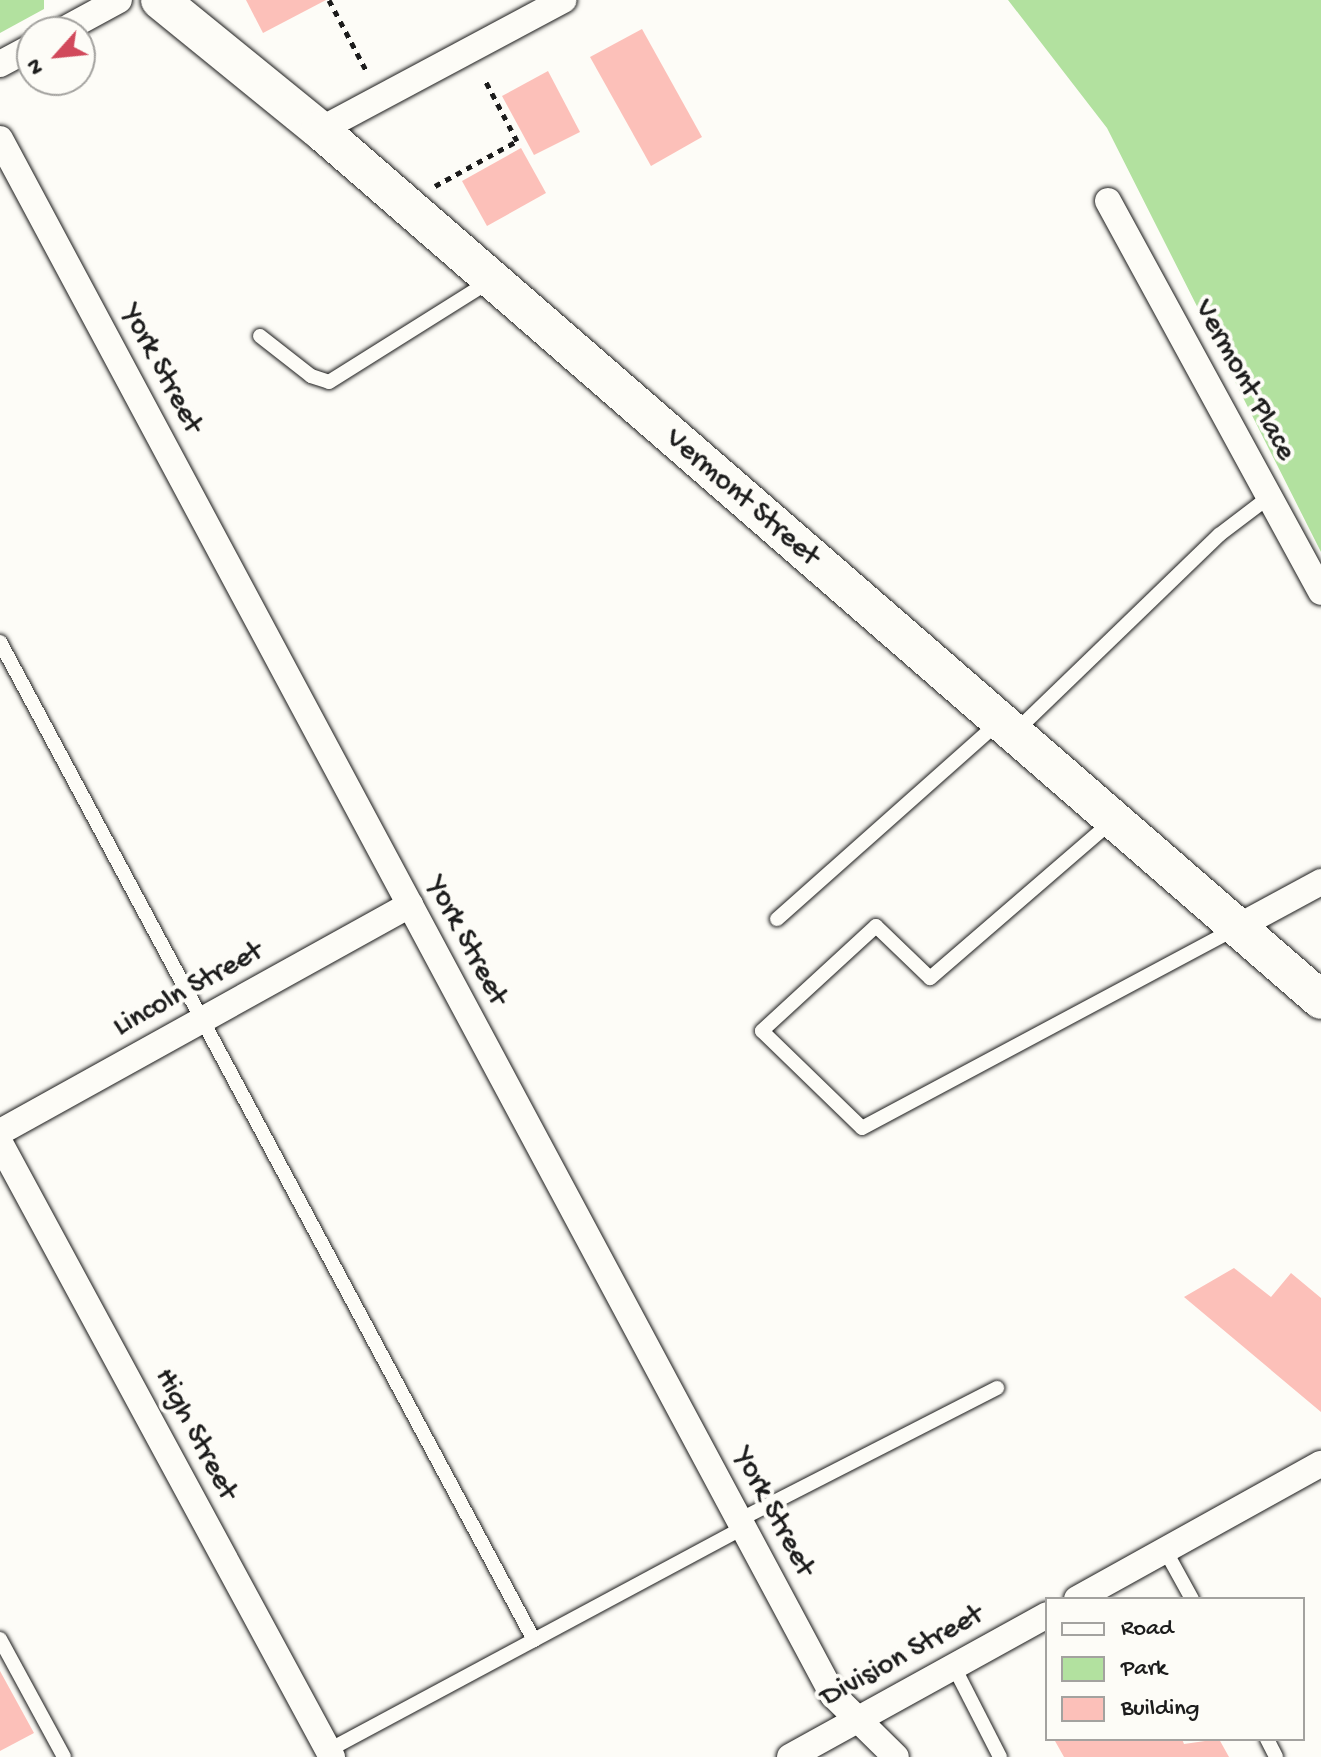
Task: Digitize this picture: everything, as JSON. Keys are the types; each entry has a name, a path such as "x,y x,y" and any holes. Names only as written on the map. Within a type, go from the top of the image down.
{"street":[{"path":"90,16 119,0"},
{"name":"Vermont Street","path":"160,0 320,130 1111,822 1321,1000"},
{"path":"320,130 563,0"},
{"name":"York Street","path":"0,139 833,1695 860,1718 896,1757"},
{"name":"Vermont Place","path":"1108,201 1321,592"},
{"path":"1236,928 1321,882"},
{"name":"Lincoln Street","path":"0,1132 410,905"},
{"name":"High Street","path":"0,1143 326,1755"},
{"path":"1081,1597 1321,1464"},
{"name":"Division Street","path":"790,1757 1045,1616"}],"lane":[{"path":"260,336 329,382 490,280"},
{"path":"777,919 1005,729 1219,535 1269,497"},
{"path":"0,642 534,1640"},
{"path":"1111,822 930,978 876,926 762,1031 862,1128 1236,928"},
{"path":"326,1755 741,1523 997,1388"},
{"path":"1165,1550 1191,1597"},
{"path":"0,1639 64,1757"},
{"path":"954,1667 1000,1757"}],"path":[{"path":"329,0 367,72"},
{"path":"434,186 517,141 485,80"}],"green space":[{"path":"0,0 44,0 44,9 31,16 16,16 16,24 0,33"},
{"path":"1008,0 1321,0 1321,552 1107,128"}],"building":[{"path":"246,0 326,0 263,33"},
{"path":"642,29 702,137 651,166 590,57"},
{"path":"548,71 580,132 534,155 502,96"},
{"path":"521,148 546,193 487,226 462,181"},
{"path":"1234,1268 1271,1297 1291,1273 1321,1298 1321,1412 1184,1297"},
{"path":"0,1671 34,1733 0,1751"},
{"path":"1055,1741 1183,1741 1184,1744 1220,1741 1229,1757 1064,1757"}]}
